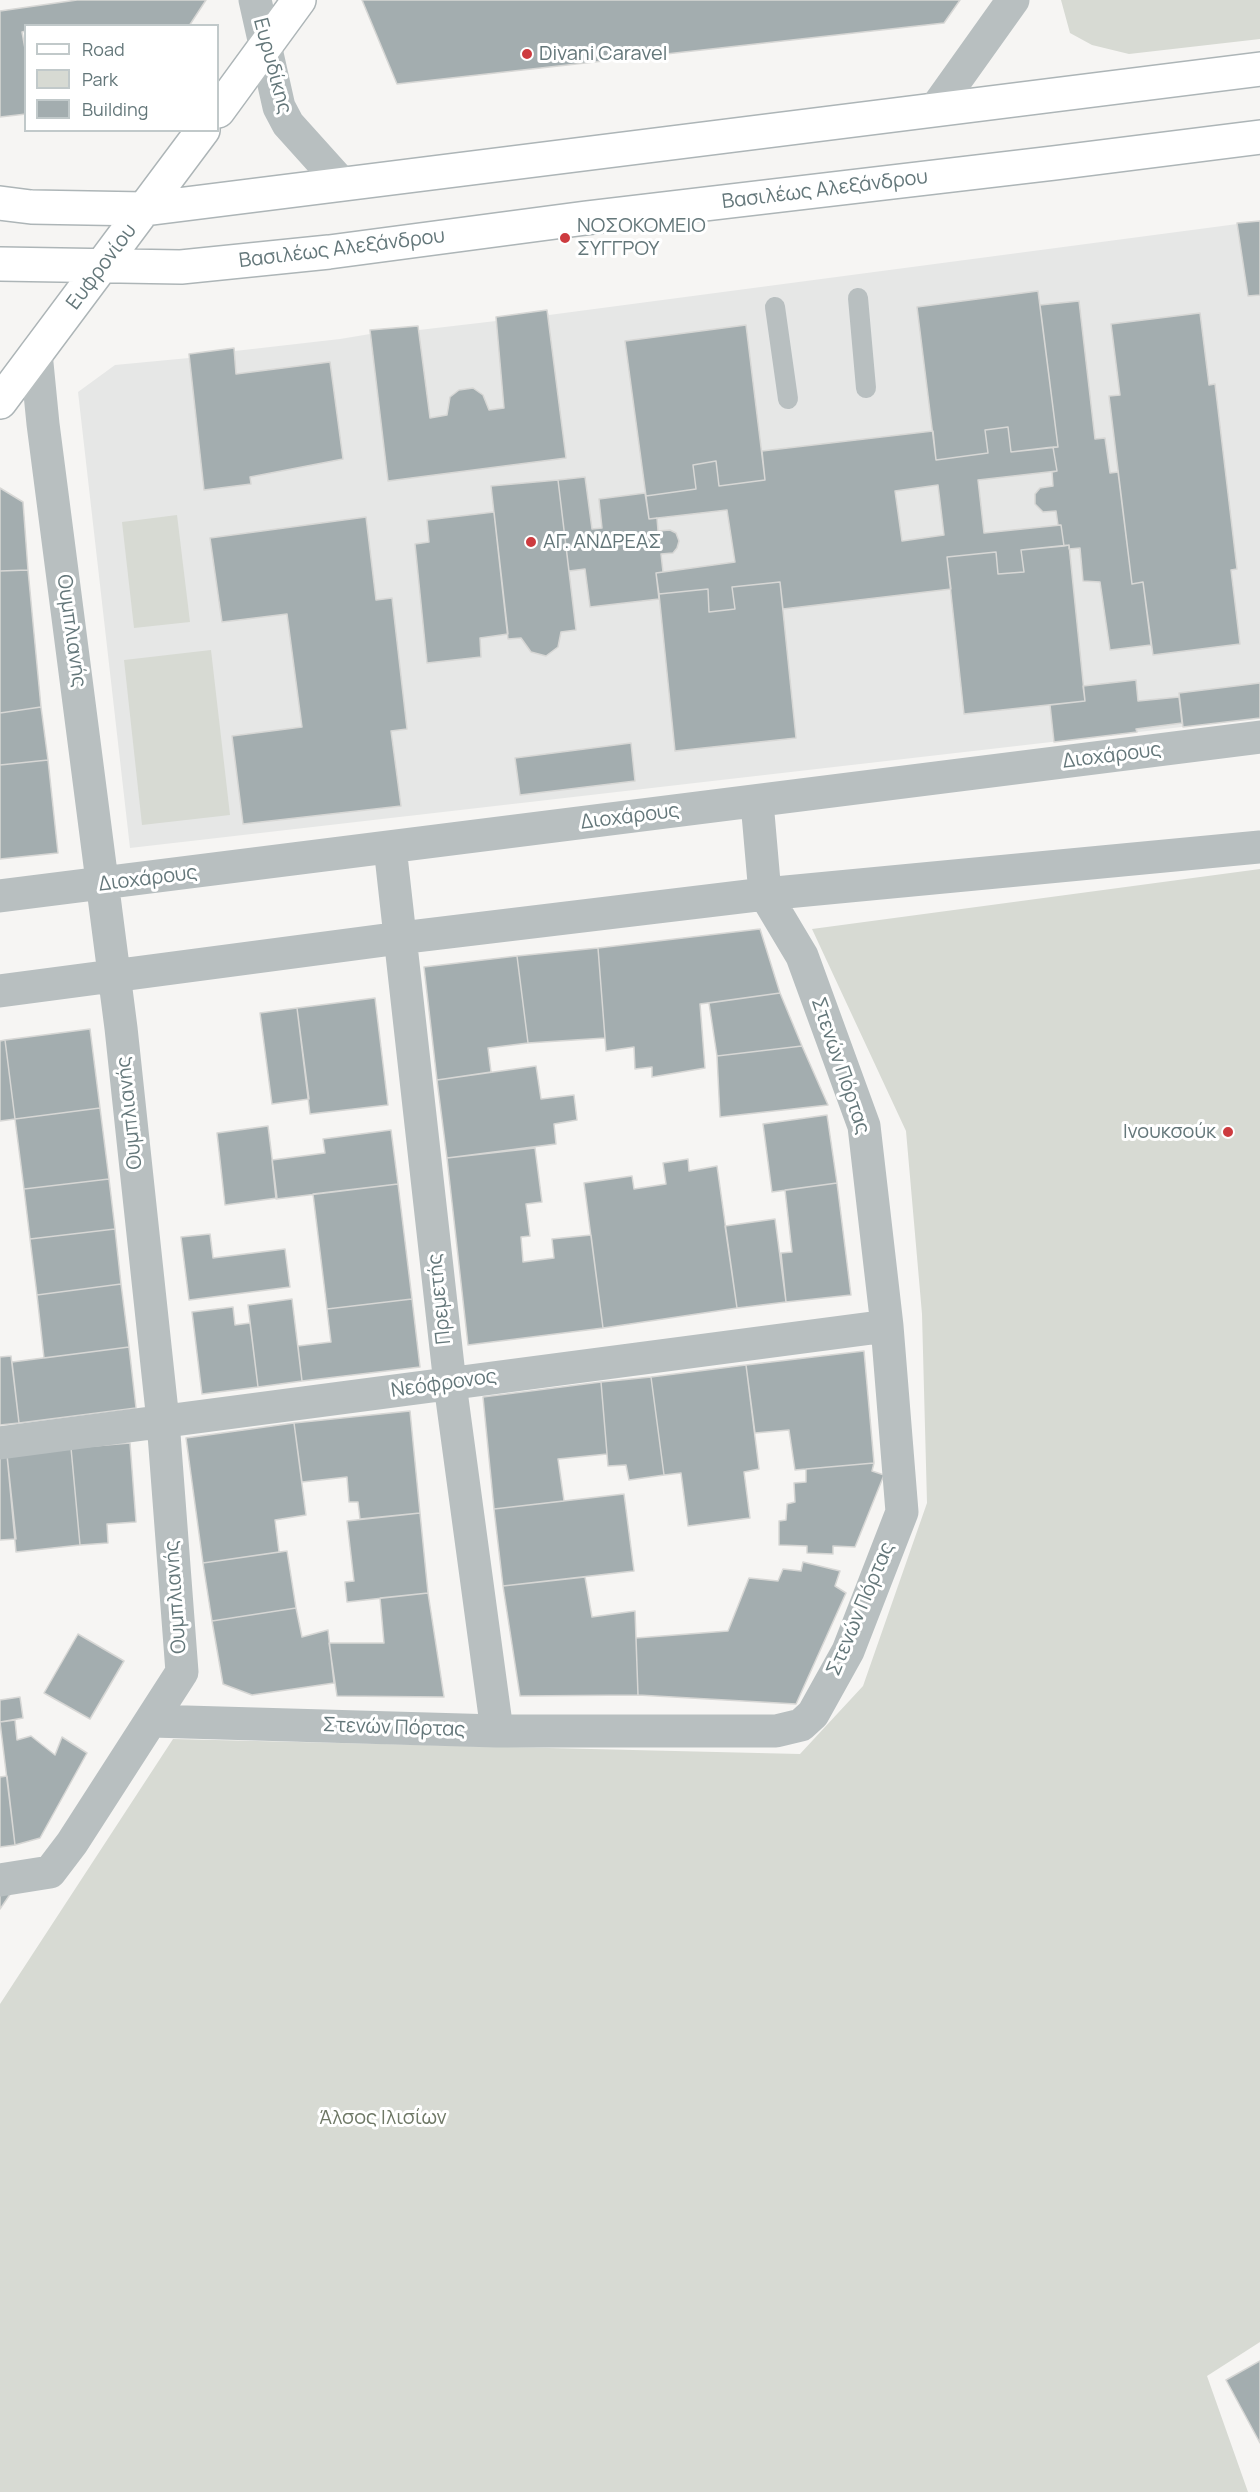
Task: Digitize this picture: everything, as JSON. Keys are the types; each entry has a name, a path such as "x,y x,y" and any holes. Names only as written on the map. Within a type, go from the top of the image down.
{"main road":[{"path":"219,110 300,0"},
{"path":"0,203 31,207 145,209 1260,69"},
{"name":"Ευφρονίου","path":"0,402 202,132"},
{"name":"Βασιλέως Αλεξάνδρου","path":"0,264 181,267 329,252 586,218 1054,164 1260,137"}],"street":[{"name":"Ευρυδίκης","path":"255,0 279,107 288,124 342,184"},
{"path":"936,108 1013,0"},
{"name":"Ουμπλιανής","path":"0,1880 50,1872 72,1844 182,1672 163,1421 116,975 43,424 36,353"},
{"name":"Διοχάρους","path":"0,896 104,885 1260,737"},
{"path":"757,802 765,894"},
{"name":"Πρεμετής","path":"390,847 450,1384 497,1731"},
{"path":"0,991 400,938 765,894 1260,847"},
{"name":"Στενών Πόρτας","path":"152,1721 497,1731 776,1731 801,1725 813,1714 848,1651 902,1512 887,1326 864,1126 802,956 765,894"},
{"name":"Νεόφρονος","path":"0,1443 887,1326"}],"lane":[{"path":"858,298 866,388"},
{"path":"775,306 788,399"}],"shaded area":[{"path":"1260,221 1260,718 130,848 78,392 115,365 189,358 189,354 234,348 235,351 340,339 370,334 370,330 418,326 419,330 496,321 496,317 547,310 549,315"}],"green space":[{"path":"1061,0 1260,0 1260,39 1129,54 1092,45 1070,33"},
{"path":"177,515 190,622 134,628 122,522"},
{"path":"211,650 230,815 142,825 124,660"},
{"name":"Άλσος Ιλισίων","path":"1260,869 1260,2342 1207,2376 1248,2492 0,2492 0,2004 173,1739 800,1754 863,1686 927,1503 922,1314 906,1131 812,929"}],"building":[{"path":"77,0 206,0 190,24 24,24 24,32 22,32 24,114 0,117 0,11"},
{"name":"Divani Caravel","path":"362,0 960,0 944,23 397,84"},
{"path":"1260,221 1260,295 1248,296 1237,223"},
{"path":"1038,291 1058,447 1011,452 1008,427 985,430 988,453 936,460 917,307"},
{"path":"1079,301 1095,439 1105,438 1110,473 1118,472 1132,584 1143,582 1151,645 1110,650 1100,582 1083,581 1080,548 1069,549 1069,545 1064,546 1056,511 1043,512 1035,504 1035,494 1040,488 1053,486 1052,472 1057,471 1053,447 1058,447 1040,305"},
{"path":"547,310 566,458 388,481 370,330 418,326 430,418 447,415 450,397 459,390 473,388 483,395 489,410 504,408 496,317"},
{"path":"1200,313 1209,385 1215,384 1237,569 1231,570 1240,644 1153,655 1143,582 1132,584 1109,396 1120,395 1111,324"},
{"path":"746,325 765,480 719,486 716,461 693,465 696,489 646,496 625,341"},
{"path":"234,348 236,374 330,362 343,459 250,477 251,484 204,490 189,354"},
{"path":"1008,427 1011,452 1053,447 1057,471 978,480 984,533 1061,525 1064,546 1021,550 1024,572 998,574 996,552 947,557 951,589 783,609 780,582 732,587 735,609 709,612 708,589 659,594 656,573 735,562 727,510 649,519 646,496 696,489 693,465 716,461 719,486 765,480 762,451 933,431 936,460 988,453 985,430","holes":["938,485 944,535 902,541 895,491"]},
{"path":"585,477 592,529 602,528 599,499 645,493 649,519 657,518 658,531 670,530 676,533 679,541 677,548 673,553 661,554 663,572 656,573 659,599 590,607 585,569 569,571 558,480"},
{"name":"ΑΓ. ΑΝΔΡΕΑΣ","path":"558,480 576,630 561,632 558,647 546,656 531,652 521,638 508,639 491,486"},
{"path":"0,488 23,502 28,570 0,571"},
{"path":"494,512 508,634 480,638 481,657 427,663 415,544 429,542 427,520"},
{"path":"366,517 376,600 392,598 407,729 391,731 401,806 243,824 232,736 302,727 287,614 222,622 210,538"},
{"path":"1069,545 1085,701 964,714 947,557 996,552 998,574 1024,572 1021,550"},
{"path":"28,570 41,707 0,713 0,571"},
{"path":"780,582 796,738 675,751 659,594 708,589 709,612 735,609 732,587"},
{"path":"1136,680 1138,701 1179,697 1182,723 1136,729 1137,732 1054,742 1050,705 1085,701 1083,686"},
{"path":"1260,683 1260,718 1183,727 1179,693"},
{"path":"41,707 48,760 0,765 0,713"},
{"path":"631,743 635,781 520,795 515,758"},
{"path":"48,760 58,853 0,859 0,765"},
{"path":"760,929 780,993 700,1004 705,1068 652,1077 652,1067 635,1069 634,1047 606,1051 598,948"},
{"path":"598,948 605,1038 528,1043 517,956"},
{"path":"517,956 528,1043 488,1048 491,1072 437,1080 424,967"},
{"path":"780,993 802,1046 717,1056 709,1003"},
{"path":"375,998 388,1105 310,1114 297,1008"},
{"path":"297,1008 309,1099 272,1104 260,1013"},
{"path":"90,1029 100,1108 15,1119 5,1040"},
{"path":"5,1040 15,1119 0,1121 0,1041"},
{"path":"802,1046 828,1105 720,1117 717,1056"},
{"path":"536,1066 541,1099 574,1095 577,1120 554,1124 556,1144 447,1158 437,1080"},
{"path":"100,1108 109,1179 24,1189 15,1119"},
{"path":"827,1115 837,1183 772,1192 763,1124"},
{"path":"268,1126 277,1198 225,1205 217,1133"},
{"path":"391,1130 398,1184 276,1199 272,1160 325,1153 323,1139"},
{"path":"535,1148 542,1202 526,1204 530,1236 521,1237 523,1262 554,1258 552,1239 591,1235 603,1328 468,1345 447,1158"},
{"path":"688,1159 689,1171 717,1166 737,1308 603,1328 584,1183 632,1176 634,1189 666,1184 663,1163"},
{"path":"109,1179 115,1229 30,1239 24,1189"},
{"path":"837,1183 851,1295 786,1302 781,1253 792,1252 785,1190"},
{"path":"398,1184 412,1299 327,1309 313,1194"},
{"path":"775,1219 786,1302 737,1308 725,1226"},
{"path":"115,1229 121,1284 37,1295 30,1239"},
{"path":"210,1234 213,1258 285,1249 290,1287 189,1300 181,1237"},
{"path":"121,1284 129,1347 44,1358 37,1295"},
{"path":"292,1299 302,1381 258,1387 248,1305"},
{"path":"412,1299 420,1367 302,1381 298,1346 331,1342 327,1309"},
{"path":"233,1307 235,1325 250,1323 258,1387 202,1394 192,1312"},
{"path":"129,1347 136,1408 19,1423 12,1362"},
{"path":"864,1351 874,1463 795,1470 789,1430 755,1433 746,1365"},
{"path":"11,1356 19,1423 0,1425 0,1357"},
{"path":"746,1365 759,1469 744,1472 750,1518 688,1526 681,1473 664,1475 651,1377"},
{"path":"651,1377 664,1475 629,1480 626,1465 608,1466 601,1382"},
{"path":"601,1382 607,1454 558,1459 564,1501 494,1509 483,1397"},
{"path":"410,1411 420,1513 360,1519 358,1502 349,1502 347,1477 302,1482 294,1423"},
{"path":"294,1423 306,1515 275,1520 279,1552 203,1563 186,1438"},
{"path":"130,1443 136,1522 107,1524 108,1543 80,1545 71,1448"},
{"path":"71,1448 80,1545 16,1552 7,1455"},
{"path":"7,1455 16,1539 0,1540 0,1456"},
{"path":"874,1463 872,1471 884,1475 855,1547 833,1546 833,1554 807,1553 807,1546 779,1545 779,1521 786,1520 787,1504 795,1502 794,1483 806,1482 806,1469"},
{"path":"624,1494 634,1571 503,1586 494,1509"},
{"path":"420,1513 428,1593 347,1602 345,1582 354,1581 347,1521"},
{"path":"287,1551 296,1608 212,1621 203,1563"},
{"path":"803,1562 840,1571 835,1586 846,1593 796,1704 638,1695 636,1638 728,1631 749,1578 778,1581 783,1569 801,1571"},
{"path":"585,1577 592,1617 635,1611 638,1695 520,1696 503,1586"},
{"path":"428,1593 444,1697 337,1696 329,1643 384,1643 380,1598"},
{"path":"296,1608 302,1637 328,1630 334,1683 252,1695 223,1684 212,1621"},
{"path":"78,1634 124,1661 90,1719 44,1693"},
{"path":"20,1697 23,1718 0,1722 0,1700"},
{"path":"15,1720 17,1740 31,1736 55,1755 62,1737 87,1753 40,1838 15,1845 0,1722"},
{"path":"7,1776 15,1845 0,1847 0,1777"},
{"path":"15,1887 0,1909 0,1890"},
{"path":"1260,2361 1260,2443 1226,2380"}],"place":[{"name":"Divani Caravel","path":"527,54"},
{"name":"ΝΟΣΟΚΟΜΕΙΟ ΣΥΓΓΡΟΥ","path":"565,238"},
{"name":"ΑΓ. ΑΝΔΡΕΑΣ","path":"531,542"},
{"name":"Ινουκσούκ","path":"1228,1132"}]}
